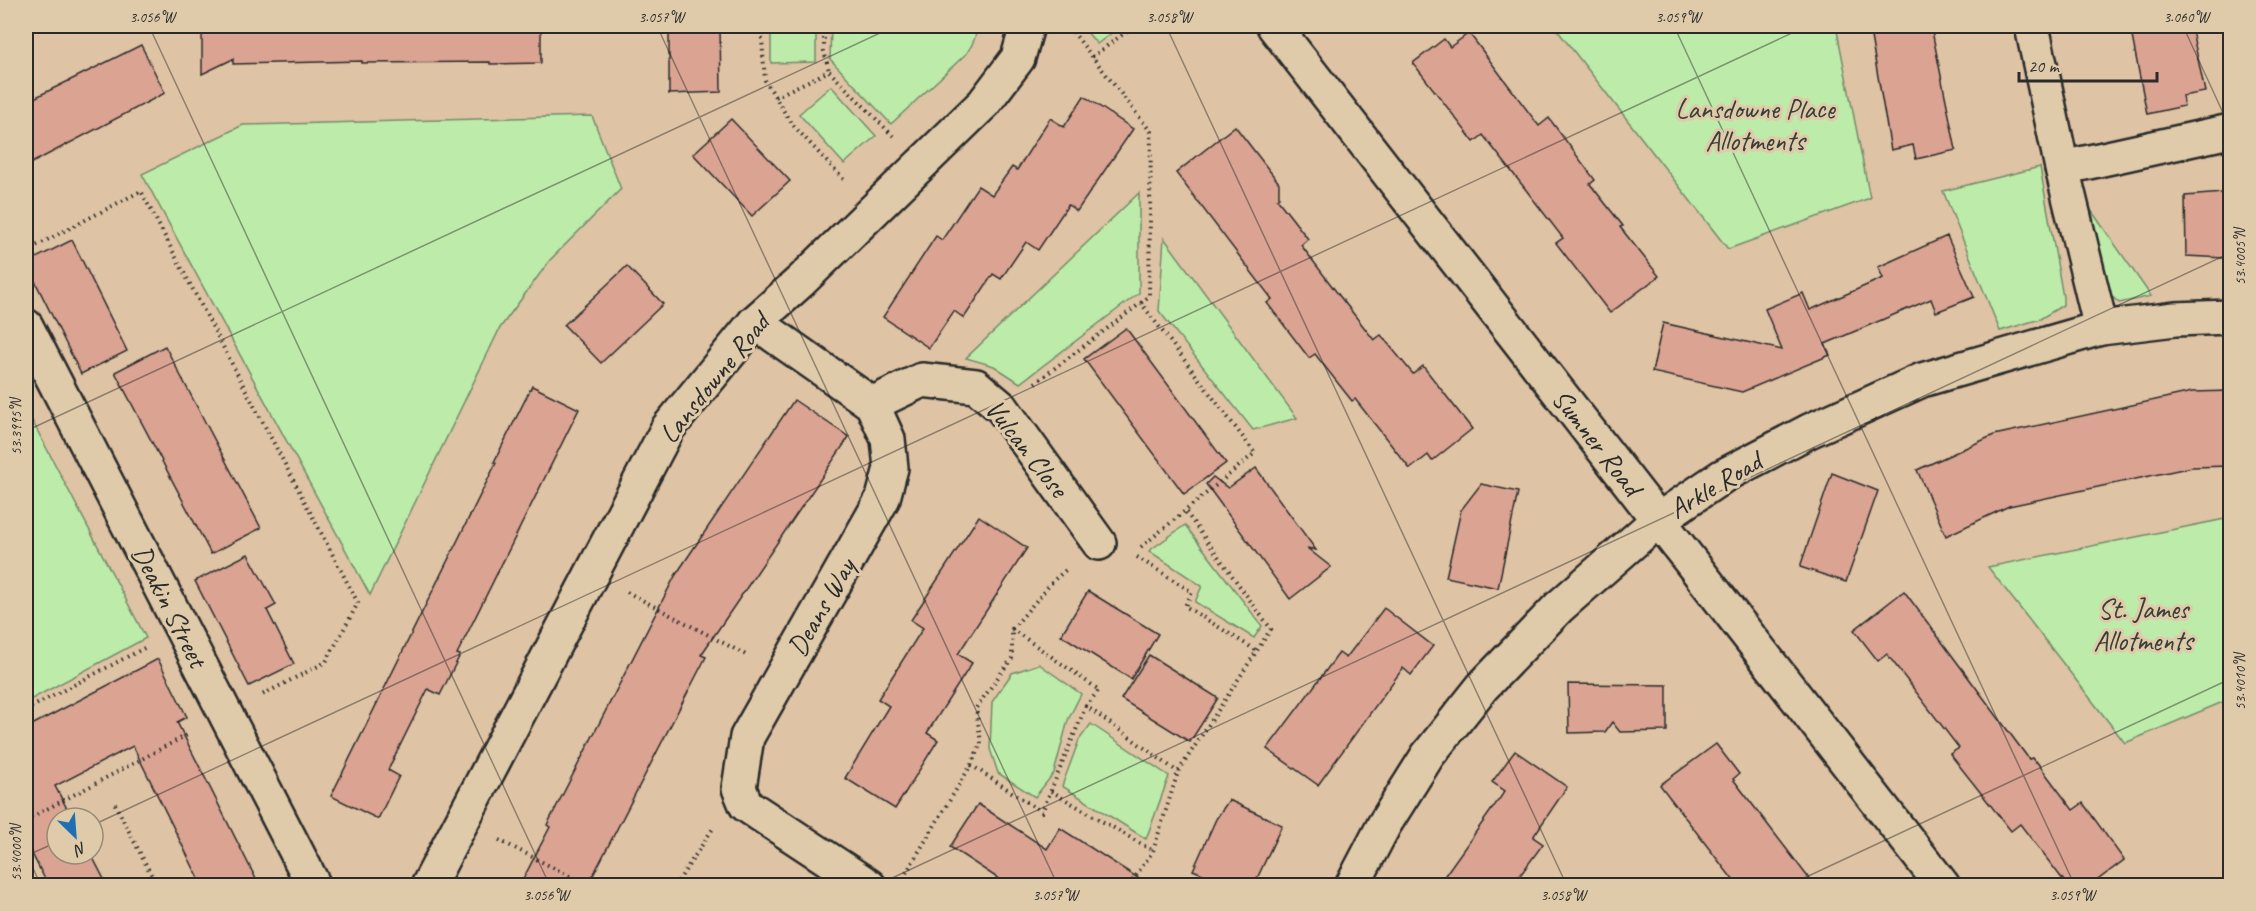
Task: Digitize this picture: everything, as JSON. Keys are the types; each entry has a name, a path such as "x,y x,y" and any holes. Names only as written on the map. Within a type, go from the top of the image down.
{"street":[{"name":"Lansdowne Road","path":"428,885 668,428 755,322 874,211 984,103 1018,58 1027,26"},
{"name":"Sumner Road","path":"1274,26 1943,885"},
{"path":"2033,31 2062,168 2101,328"},
{"path":"2062,168 2230,131"},
{"name":"Arkle Road","path":"1352,885 1384,825 1428,755 1483,686 1559,607 1658,520 1723,476 1809,431 1922,381 2101,328 2175,319 2230,317"},
{"path":"755,322 872,404"},
{"name":"Deakin Street","path":"26,326 314,885"},
{"name":"Vulcan Close","path":"872,404 922,380 976,386 1002,408 1099,543"},
{"name":"Deans Way","path":"739,788 747,737 883,498 891,468 888,439 872,404"},
{"path":"739,788 746,805 869,885"}],"path":[{"path":"761,26 765,80 775,98 791,123 874,211"},
{"path":"824,26 824,51 829,70 921,165"},
{"path":"1002,408 1149,296 1151,132 1068,26"},
{"path":"1092,57 1134,26"},
{"path":"775,98 829,70"},
{"path":"26,251 141,191 358,603 326,662 26,820"},
{"path":"1141,303 1255,453 1132,554 1192,592 1185,606 1257,651"},
{"path":"1129,885 1153,850 1178,772 1271,629 1185,511"},
{"path":"905,875 971,765 981,743 976,708 1012,657 1012,629 1054,580 1099,543"},
{"path":"592,573 783,675"},
{"path":"26,710 182,628"},
{"path":"971,765 1042,812 1077,725 1086,706 1099,690 1012,629"},
{"path":"1086,706 1178,772"},
{"path":"675,885 739,788"},
{"path":"1051,791 1153,850"},
{"path":"115,804 157,885"},
{"path":"461,822 589,885"}],"green space":[{"path":"771,26 816,26 816,62 771,63"},
{"path":"831,26 977,26 974,40 967,53 891,124 830,59"},
{"path":"1082,26 1121,26 1097,44"},
{"name":"Lansdowne Place Allotments","path":"1554,26 1836,26 1870,198 1728,249"},
{"path":"831,86 876,136 844,164 799,114"},
{"path":"592,116 621,189 550,260 500,328 370,595 142,174 243,125"},
{"path":"2040,167 2063,305 2040,319 2000,331 1943,191"},
{"path":"1139,193 1139,293 1020,383 994,366 966,358"},
{"path":"2086,203 2151,296 2119,303 2100,285"},
{"path":"1164,238 1297,418 1253,430 1159,311"},
{"path":"26,409 146,638 26,702"},
{"name":"St. James Allotments","path":"2230,518 2230,699 2125,743 1988,567"},
{"path":"1185,525 1262,626 1254,638 1195,602 1202,586 1149,551"},
{"path":"1039,664 1081,694 1068,720 1054,773 1035,797 998,773 990,749 992,702 1012,673"},
{"path":"1091,724 1169,776 1146,839 1062,786 1079,740"}],"building":[{"path":"202,26 541,26 541,63 362,63 362,61 233,64 233,59 202,74"},
{"path":"669,26 720,26 721,92 669,94"},
{"path":"1892,26 1931,26 1956,150 1916,159 1913,145 1891,150 1871,37 1893,31"},
{"path":"2130,26 2191,26 2205,92 2182,96 2184,106 2147,114"},
{"path":"1469,33 1539,126 1549,118 1595,180 1590,184 1623,226 1620,227 1659,276 1610,313 1556,243 1563,238 1483,135 1474,142 1413,63 1444,39 1450,47"},
{"path":"141,45 165,93 26,166 26,102"},
{"path":"1084,96 1133,129 1077,211 1068,205 1038,250 1026,242 1001,279 993,274 964,318 954,311 929,348 883,317 936,236 942,240 978,186 992,195 1012,167 1017,170 1050,118 1064,127"},
{"path":"731,119 790,181 752,216 693,154"},
{"path":"1235,126 1279,183 1277,199 1308,239 1301,245 1338,294 1374,340 1381,335 1413,374 1423,366 1472,429 1432,461 1428,455 1410,469 1355,399 1352,401 1315,354 1309,358 1267,303 1272,299 1176,173"},
{"path":"2223,193 2224,204 2230,204 2230,247 2224,247 2224,258 2186,256 2185,196"},
{"path":"1947,236 1974,297 1936,312 1931,299 1825,344 1830,355 1742,392 1652,372 1663,323 1782,350 1765,309 1803,293 1810,310 1883,278 1878,267"},
{"path":"72,240 127,351 81,374 26,263"},
{"path":"627,266 663,304 601,363 564,325"},
{"path":"1126,328 1226,463 1184,494 1084,359"},
{"path":"165,346 261,528 211,554 115,372"},
{"path":"532,386 579,409 457,654 460,655 440,695 428,689 388,770 399,776 378,819 331,796"},
{"path":"2230,391 2230,466 2192,467 2009,506 1946,536 1917,470 1994,435 2192,392"},
{"path":"794,400 849,437 701,655 706,657 588,885 520,885 550,827 547,825 675,576"},
{"path":"1256,468 1316,550 1307,548 1331,567 1290,599 1206,484 1213,477 1228,488"},
{"path":"1832,473 1878,491 1846,582 1800,567"},
{"path":"1481,484 1518,492 1498,588 1446,577 1461,510"},
{"path":"979,516 1027,548 958,654 972,663 927,733 938,740 895,809 845,778 889,706 878,699 923,628 911,620"},
{"path":"248,554 276,605 267,610 294,664 249,686 195,581"},
{"path":"1088,591 1158,634 1131,679 1061,635"},
{"path":"1904,591 2029,759 2036,761 2073,810 2083,803 2124,860 2091,885 2067,885 2020,824 2011,831 1950,754 1959,748 1887,654 1878,661 1854,630"},
{"path":"1384,608 1433,646 1411,675 1403,668 1318,785 1267,749 1339,653 1346,658"},
{"path":"1149,655 1218,698 1190,742 1121,699"},
{"path":"158,659 187,717 177,722 259,885 202,885 133,746 55,786 66,806 45,806 45,866 97,866 107,885 48,885 26,842 26,728"},
{"path":"1568,684 1667,685 1667,731 1620,732 1612,722 1605,732 1569,733"},
{"path":"1716,744 1739,774 1733,779 1814,885 1737,885 1660,785"},
{"path":"1515,751 1567,787 1533,837 1543,844 1513,885 1438,885 1505,791 1492,782"},
{"path":"1229,800 1282,825 1254,885 1229,885 1193,870 1216,819"},
{"path":"978,804 1047,849 1060,828 1149,885 1008,885 950,847"}]}
